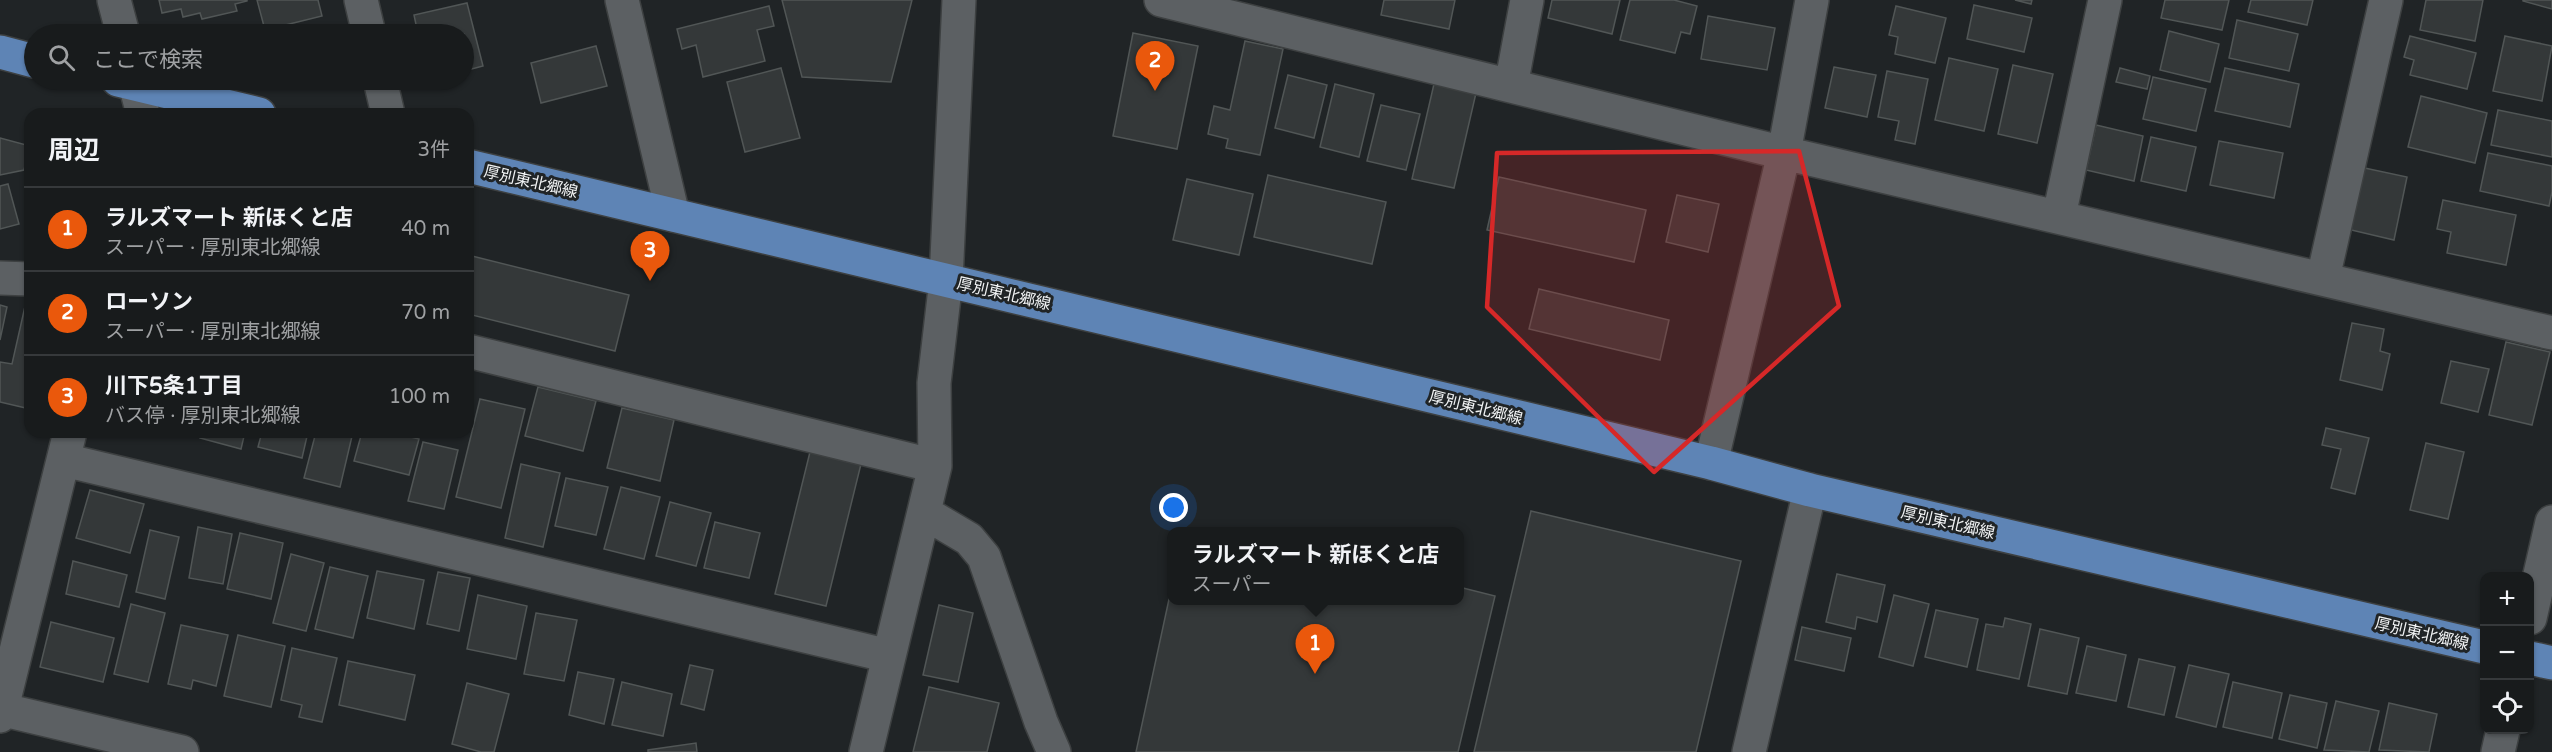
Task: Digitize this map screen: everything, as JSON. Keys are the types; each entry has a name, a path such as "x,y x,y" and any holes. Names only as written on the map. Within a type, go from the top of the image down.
{"main road":[{"path":"0,52 24,58"},
{"path":"164,90 235,108"},
{"name":"厚別東北郷線","path":"474,167 1711,463 1810,490 2480,646"},
{"path":"2534,659 2552,663"}],"street":[{"path":"114,0 120,24"},
{"path":"361,0 367,24"},
{"path":"622,0 673,215"},
{"path":"866,752 935,466 934,383 946,280 958,0"},
{"path":"1161,0 1249,10 1510,86 1784,153 2552,333"},
{"path":"1510,86 1527,0"},
{"path":"1711,463 1784,153 1812,0"},
{"path":"2059,216 2105,0"},
{"path":"2323,278 2386,0"},
{"path":"133,90 140,108"},
{"path":"382,90 387,108"},
{"path":"0,278 24,279"},
{"path":"474,352 935,466"},
{"path":"182,752 1,711 67,446 889,656"},
{"path":"1749,752 1810,490"},
{"path":"925,513 969,539 984,557 1054,752"},
{"path":"2534,597 2552,522"},
{"path":"2498,752 2502,734"}],"highlighted area":[{"path":"1799,151 1839,306 1654,472 1487,307 1497,153"}],"building":[{"path":"159,0 247,1 235,4 237,11 202,19 200,13 183,17 181,9 162,13"},
{"path":"257,0 318,0 322,16 289,24 263,24"},
{"path":"782,0 912,0 891,82 802,77"},
{"path":"1384,0 1455,0 1449,29 1381,15"},
{"path":"1552,0 1620,0 1612,34 1548,18"},
{"path":"1630,0 1674,0 1697,6 1690,34 1681,32 1675,53 1620,40"},
{"path":"2015,0 2032,0 2031,4"},
{"path":"2165,0 2229,0 2222,30 2161,18"},
{"path":"2251,0 2313,0 2307,25 2248,12"},
{"path":"2426,0 2483,0 2475,41 2420,30"},
{"path":"2552,0 2552,9 2523,1"},
{"path":"467,3 472,24 416,24 414,15"},
{"path":"1974,5 2032,18 2024,52 1967,39"},
{"path":"769,6 774,26 757,30 765,61 703,77 696,45 682,49 677,29"},
{"path":"1896,6 1946,18 1935,63 1895,54 1898,37 1889,35"},
{"path":"1708,16 1775,28 1767,70 1701,59"},
{"path":"2237,20 2298,34 2289,71 2229,58"},
{"path":"474,31 483,66 474,68"},
{"path":"2169,31 2219,44 2210,82 2160,70"},
{"path":"1133,33 1198,46 1177,149 1113,136"},
{"path":"2410,36 2476,53 2467,89 2410,75 2414,60 2404,57"},
{"path":"2505,36 2552,46 2542,101 2493,91"},
{"path":"1245,41 1283,49 1260,155 1226,148 1228,139 1208,134 1214,106 1230,110"},
{"path":"596,46 607,86 541,103 531,63"},
{"path":"1949,58 1998,69 1984,131 1935,120"},
{"path":"2013,65 2053,74 2037,143 1998,134"},
{"path":"1834,67 1876,75 1867,117 1825,108"},
{"path":"781,68 800,138 745,152 727,82"},
{"path":"2120,68 2150,76 2147,89 2116,82"},
{"path":"2225,68 2299,84 2290,127 2215,111"},
{"path":"1887,71 1928,79 1915,144 1895,140 1899,121 1878,117"},
{"path":"1288,75 1327,85 1314,138 1275,128"},
{"path":"2153,77 2206,89 2196,131 2143,119"},
{"path":"1335,84 1374,94 1359,157 1320,147"},
{"path":"1434,84 1476,93 1454,188 1412,179"},
{"path":"2421,96 2487,113 2475,163 2408,147"},
{"path":"1381,105 1420,114 1406,170 1367,161"},
{"path":"2498,110 2552,121 2552,157 2491,145"},
{"path":"2096,125 2143,136 2134,181 2086,170"},
{"path":"2151,137 2196,147 2186,191 2141,181"},
{"path":"0,138 24,144 24,170 0,175"},
{"path":"2219,141 2283,153 2274,198 2210,185"},
{"path":"2488,153 2552,166 2552,192 2549,206 2480,191"},
{"path":"2360,167 2407,177 2394,240 2347,229"},
{"path":"1268,175 1386,202 1372,264 1254,237"},
{"path":"1499,177 1646,210 1634,262 1487,230"},
{"path":"1187,179 1253,194 1239,255 1173,240"},
{"path":"8,184 19,224 0,229 0,186"},
{"path":"1677,195 1719,204 1708,252 1666,242"},
{"path":"2443,200 2516,215 2506,265 2447,253 2451,232 2437,229"},
{"path":"474,256 629,295 615,351 474,316"},
{"path":"1539,289 1669,320 1660,360 1529,329"},
{"path":"0,305 7,307 0,340"},
{"path":"24,311 24,408 0,402 0,362 12,364"},
{"path":"2352,323 2384,329 2380,351 2390,354 2382,390 2340,380"},
{"path":"2506,342 2550,352 2532,425 2489,415"},
{"path":"2451,361 2489,369 2478,412 2441,403"},
{"path":"538,387 596,401 583,451 525,436"},
{"path":"480,399 525,409 501,508 456,497 470,438 474,438 474,424"},
{"path":"622,408 674,420 660,481 607,468"},
{"path":"2326,428 2369,438 2355,494 2331,488 2341,449 2322,445"},
{"path":"200,438 244,438 241,449"},
{"path":"260,438 307,438 302,458 258,447"},
{"path":"314,438 352,438 340,487 304,478"},
{"path":"360,438 419,439 409,475 354,461"},
{"path":"423,442 458,450 444,509 408,501"},
{"path":"2426,443 2464,452 2448,519 2410,510"},
{"path":"810,452 861,464 826,606 775,594"},
{"path":"521,464 560,473 543,547 505,538"},
{"path":"566,478 608,487 596,535 555,526"},
{"path":"621,487 660,497 644,559 604,549"},
{"path":"90,490 144,504 130,553 76,538"},
{"path":"670,502 711,513 696,566 656,556"},
{"path":"1531,511 1741,561 1696,752 1474,752"},
{"path":"715,522 760,533 749,578 704,568"},
{"path":"198,527 232,534 223,584 189,578"},
{"path":"150,530 179,537 165,599 136,592"},
{"path":"240,533 283,543 271,599 227,589"},
{"path":"291,554 324,563 306,631 273,623"},
{"path":"73,561 127,575 119,607 66,594"},
{"path":"330,567 368,576 353,638 315,629"},
{"path":"377,571 424,580 414,629 367,618"},
{"path":"438,572 470,578 459,631 427,624"},
{"path":"1837,574 1885,585 1877,622 1857,617 1855,629 1826,622"},
{"path":"1464,588 1495,596 1458,752 1136,752 1168,605 1464,605"},
{"path":"478,595 527,606 516,659 467,649"},
{"path":"1894,595 1929,604 1913,666 1879,657"},
{"path":"131,604 165,613 148,682 114,674"},
{"path":"939,605 973,613 958,682 923,675"},
{"path":"1936,610 1978,619 1967,667 1925,657"},
{"path":"536,613 577,620 564,681 524,674"},
{"path":"2005,618 2031,624 2019,679 1977,670 1986,624 2003,627"},
{"path":"51,622 114,638 103,682 40,667"},
{"path":"181,625 228,635 216,686 193,680 191,689 168,684"},
{"path":"1802,627 1851,638 1844,671 1795,660"},
{"path":"2040,629 2079,638 2067,694 2028,686"},
{"path":"238,635 285,646 271,707 224,696"},
{"path":"2087,646 2126,655 2116,701 2076,693"},
{"path":"292,648 337,658 322,722 299,717 302,705 281,700"},
{"path":"2139,659 2175,667 2164,715 2128,707"},
{"path":"348,661 415,675 405,720 339,705"},
{"path":"690,665 713,670 704,710 681,704"},
{"path":"2189,665 2229,674 2216,727 2176,717"},
{"path":"578,672 614,679 604,724 569,715"},
{"path":"622,682 672,694 663,736 612,725"},
{"path":"2233,682 2282,693 2272,738 2223,727"},
{"path":"467,683 509,694 494,752 481,752 452,744"},
{"path":"929,687 999,703 987,752 913,752"},
{"path":"2290,695 2327,703 2317,748 2279,739"},
{"path":"2336,701 2379,711 2369,752 2324,750"},
{"path":"2389,703 2437,714 2429,752 2379,750"},
{"path":"696,743 697,752 648,752 648,750"}],"place":[{"name":"ローソン","path":"1155,91"},
{"name":"川下5条1丁目","path":"650,281"},
{"name":"ラルズマート 新ほくと店","path":"1315,674"}]}
